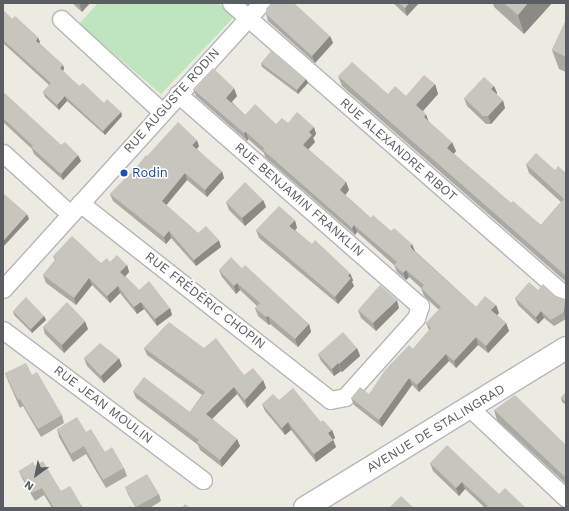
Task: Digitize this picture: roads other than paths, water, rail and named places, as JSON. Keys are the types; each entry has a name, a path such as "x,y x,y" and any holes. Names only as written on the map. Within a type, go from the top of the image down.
{"main road":[{"name":"AVENUE DE STALINGRAD","path":"305,508 470,408 564,354"}],"street":[{"name":"RUE ALEXANDRE RIBOT","path":"231,3 566,296"},
{"name":"RUE AUGUSTE RODIN","path":"3,289 261,3"},
{"path":"61,19 162,112"},
{"name":"RUE BENJAMIN FRANKLIN","path":"178,94 420,306 416,318 346,397 330,400"},
{"name":"RUE FRÉDÉRIC CHOPIN","path":"3,153 330,400"},
{"name":"RUE JEAN MOULIN","path":"3,330 203,480"},
{"path":"470,408 566,498"}],"place":[{"name":"Rodin","path":"124,173"}]}
